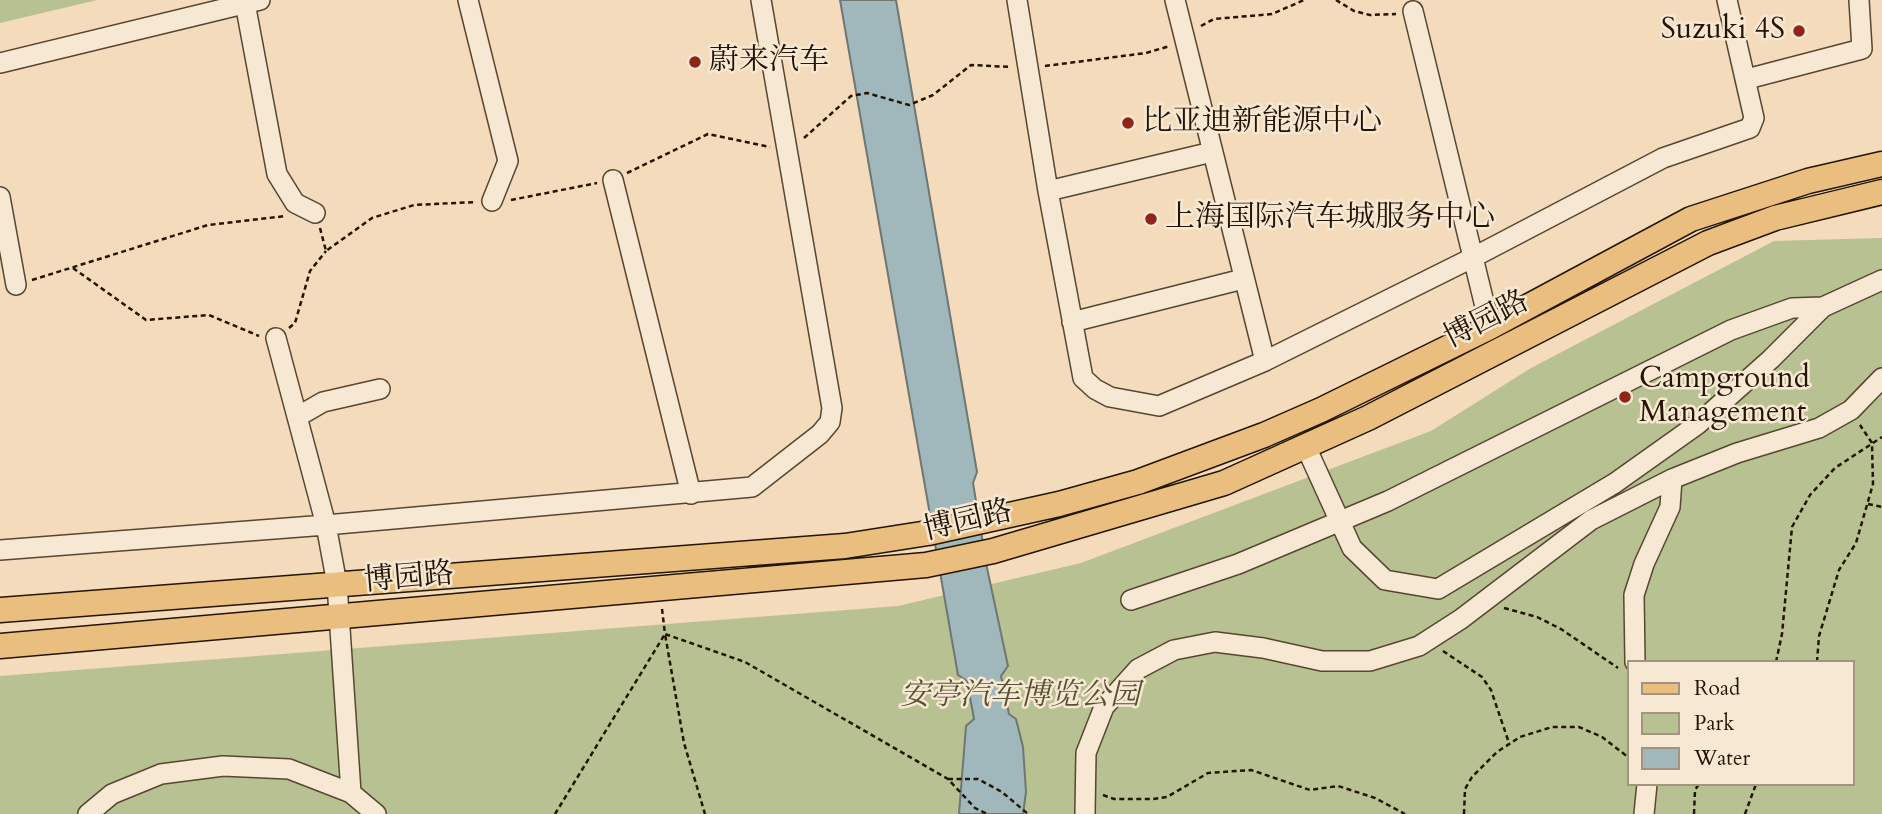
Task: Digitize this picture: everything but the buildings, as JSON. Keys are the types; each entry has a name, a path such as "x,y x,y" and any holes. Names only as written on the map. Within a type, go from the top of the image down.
{"main road":[{"name":"博园路","path":"0,610 765,554 928,533 980,523 1138,482 1264,435 1490,327 1691,219 1808,181 1882,164"},
{"name":"博园路","path":"0,646 926,565 993,551 1224,482 1306,447 1708,243 1775,218 1882,192"}],"street":[{"path":"468,0 508,161 492,201"},
{"path":"0,550 326,525 752,487 820,434 830,422 832,408 761,0"},
{"path":"1017,0 1048,191 1083,378 1110,397 1147,406 1169,404 1265,362 1663,158 1750,128 1755,118 1727,0"},
{"path":"1175,0 1265,362"},
{"path":"1746,79 1862,49 1859,0"},
{"path":"0,63 253,2 277,174 295,204 315,213"},
{"path":"1413,11 1490,327"},
{"path":"1048,191 1212,152"},
{"path":"614,180 691,494"},
{"path":"0,197 16,285"},
{"path":"1072,322 1243,279"},
{"path":"1306,447 1352,548 1385,580 1438,589 1615,483 1698,424 1771,359 1823,307 1882,280"},
{"path":"1131,600 1238,564 1388,501 1731,330 1792,308 1823,307"},
{"path":"276,338 326,525 337,584 351,793"},
{"path":"1085,814 1086,753 1104,707 1138,669 1174,650 1215,642 1263,648 1322,661 1370,661 1419,646 1591,520 1672,479 1737,453 1819,428 1851,410 1882,378"},
{"path":"297,417 323,402 380,389"},
{"path":"1635,660 1634,595 1644,564 1671,507 1672,479"},
{"path":"88,814 112,794 161,774 223,766 289,769 351,793 376,814"},
{"path":"1644,814 1647,786"}],"path":[{"path":"1336,0 1370,15 1390,16 1413,11"},
{"path":"72,268 146,320 209,315 260,337 276,338 295,323 310,271 327,251 372,218 414,205 514,200 614,180 708,134 787,151 823,123 851,96 867,93 909,105 922,102 971,65 984,63 1027,69"},
{"path":"16,285 208,225 315,213 327,251"},
{"path":"1816,660 1819,636 1839,570 1856,543 1875,465 1872,443 1851,410"},
{"path":"1776,660 1782,634 1792,527 1810,495 1835,468 1882,437"},
{"path":"1867,503 1882,508"},
{"path":"660,589 684,743 705,814"},
{"path":"1486,599 1509,611 1538,617 1561,629 1615,667 1626,670"},
{"path":"665,634 745,662 948,779 975,808 987,814"},
{"path":"555,814 665,634"},
{"path":"1419,646 1444,651 1482,677 1491,690 1509,743"},
{"path":"1464,814 1465,789 1472,777 1509,743 1552,727 1578,727 1602,737 1626,755"},
{"path":"1087,789 1114,799 1153,799 1167,797 1208,773 1251,770 1310,790 1338,786 1375,798 1405,814"},
{"path":"948,779 978,779 1002,792 1028,814"},
{"path":"1694,814 1695,790 1698,786"},
{"path":"1745,814 1755,786"}],"green space":[{"path":"0,0 97,0 0,23"},
{"name":"安亭汽车博览公园","path":"1882,238 1882,814 0,814 0,676 898,606 1081,563 1431,431 1531,368 1774,241"}],"water":[{"path":"840,0 896,0 977,472 973,483 987,568 1008,666 1001,676 1009,714 1016,719 1023,747 1026,792 1023,814 959,814 966,726 974,719 967,681 958,675"}],"place":[{"name":"Suzuki 4S","path":"1799,31"},
{"name":"蔚来汽车","path":"695,62"},
{"name":"比亚迪新能源中心","path":"1128,123"},
{"name":"上海国际汽车城服务中心","path":"1151,219"},
{"name":"Campground Management","path":"1625,397"}]}
